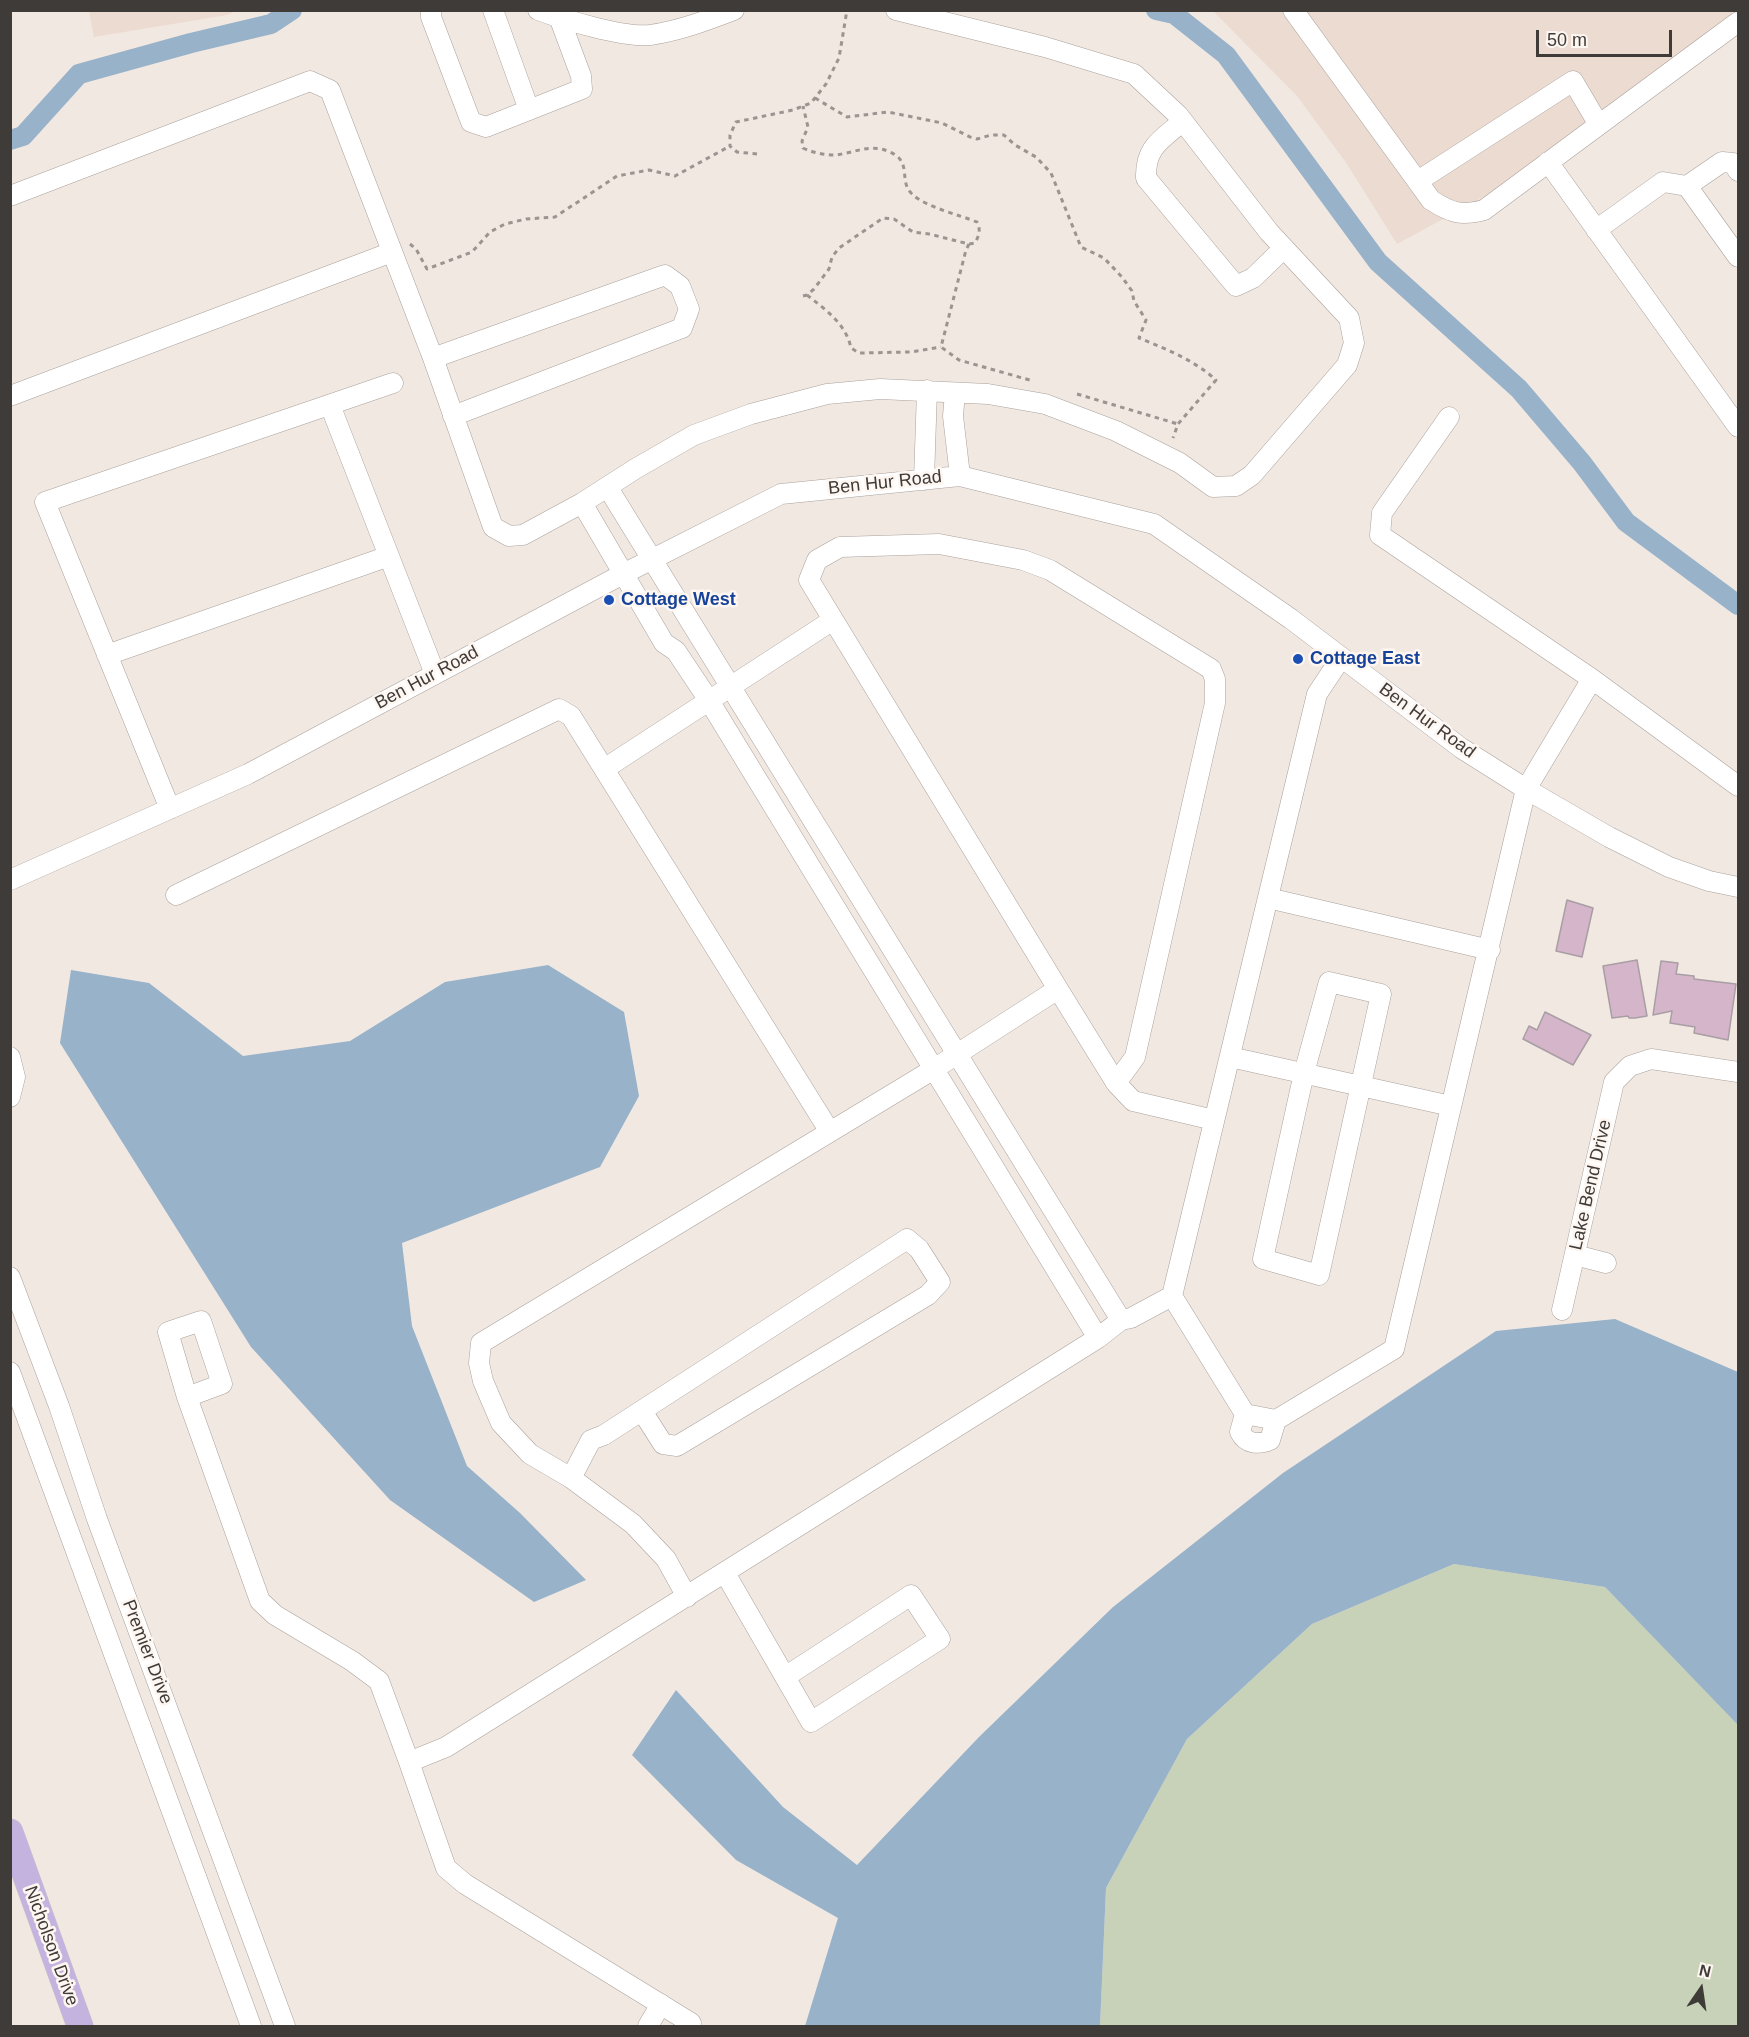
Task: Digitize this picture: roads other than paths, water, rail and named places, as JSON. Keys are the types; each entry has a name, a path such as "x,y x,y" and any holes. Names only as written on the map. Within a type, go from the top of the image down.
{"main road":[{"name":"Nicholson Drive","path":"10,1832 80,2026"}],"street":[{"path":"431,10 431,17 471,122 486,127 582,89 581,76 559,17"},
{"path":"493,10 529,110"},
{"path":"538,10 611,31 649,35 707,21 734,10"},
{"path":"10,196 310,81 330,90 433,358 493,526 509,536 523,535 582,503 694,435 751,414 827,394 880,389 988,394 1045,404 1116,431 1180,463 1213,487 1236,486 1252,475 1347,365 1354,343 1349,318 1269,232 1182,121 1134,74 1045,47 896,10"},
{"path":"1303,14 1431,200 1447,211 1467,214 1484,210 1738,22"},
{"path":"1418,181 1573,81 1599,124"},
{"path":"1182,121 1152,148 1145,162 1146,178 1236,286 1253,278 1284,248"},
{"path":"1548,162 1738,427"},
{"path":"1596,230 1663,182 1687,186 1722,162 1733,163 1738,171"},
{"path":"1687,186 1738,257"},
{"path":"10,396 392,252"},
{"path":"433,358 665,276 680,286 689,309 682,328 453,416"},
{"path":"170,809 45,502 393,383"},
{"path":"924,480 927,390"},
{"path":"955,393 955,430 960,476"},
{"path":"330,405 435,674"},
{"path":"1449,417 1382,513 1380,536 1592,679 1738,786"},
{"path":"926,429 955,430"},
{"name":"Ben Hur Road","path":"10,880 248,774 623,574 781,494 960,476 1154,524 1291,619 1461,748 1526,789 1609,837 1669,867 1709,881 1738,887"},
{"path":"608,488 1121,1320"},
{"path":"582,503 664,643 676,651 708,699 1098,1338"},
{"path":"601,533 625,519"},
{"path":"1116,1083 1136,1057 1215,703 1215,680 1211,669 1050,570 1023,560 939,544 840,547 817,560 809,580 1116,1083 1133,1101 1214,1120"},
{"path":"107,655 389,555"},
{"path":"604,769 708,699 731,687 833,620"},
{"path":"1341,658 1317,694 1172,1296 1245,1414 1276,1420 1394,1349 1490,950 1526,789 1592,679"},
{"path":"176,895 560,709 571,716 830,1132"},
{"path":"1268,898 1490,950"},
{"path":"1329,982 1381,994 1319,1275 1263,1259 1304,1073 1329,982"},
{"path":"687,1597 666,1559 633,1524 571,1478 530,1454 501,1423 483,1381 479,1363 482,1343 934,1069 1058,989"},
{"path":"10,1056 15,1077 10,1097"},
{"path":"1230,1057 1451,1106"},
{"name":"Lake Bend Drive","path":"1562,1310 1614,1082 1630,1066 1651,1059 1738,1072"},
{"path":"571,1478 591,1440 604,1435 642,1411 907,1239 919,1249 940,1282 928,1295 677,1446 663,1444 642,1411"},
{"path":"1575,1256 1606,1263"},
{"name":"Premier Drive","path":"10,1276 285,2026"},
{"path":"409,1762 446,1747 1098,1338 1121,1320 1131,1318 1172,1296"},
{"name":"Premier Drive","path":"10,1372 251,2026"},
{"path":"187,1397 260,1601 274,1616 352,1661 379,1681 446,1868 465,1884 691,2023 689,2026"},
{"path":"84,1569 111,1556"},
{"path":"725,1573 785,1677 811,1722 940,1639 911,1595 785,1677"},
{"path":"243,2005 273,1994"},
{"path":"648,2026 661,2004"}],"water":[{"path":"548,965 624,1012 639,1096 600,1167 402,1243 412,1326 467,1466 520,1513 586,1580 534,1602 390,1500 251,1347 60,1043 71,970 149,983 243,1056 350,1041 445,982"},
{"path":"1615,1319 1738,1372 1738,1725 1605,1587 1454,1564 1312,1624 1187,1739 1106,1888 1100,2026 805,2026 838,1918 736,1860 632,1755 676,1690 783,1807 857,1865 979,1737 1113,1607 1283,1473 1496,1331"}],"waterway":[{"path":"10,140 23,136 79,74 271,24 292,10"},
{"path":"1156,10 1174,14 1226,55 1378,262 1519,389 1582,463 1626,522 1738,605"}],"place":[{"name":"Cottage West","path":"609,600"},
{"name":"Cottage East","path":"1298,659"}]}
